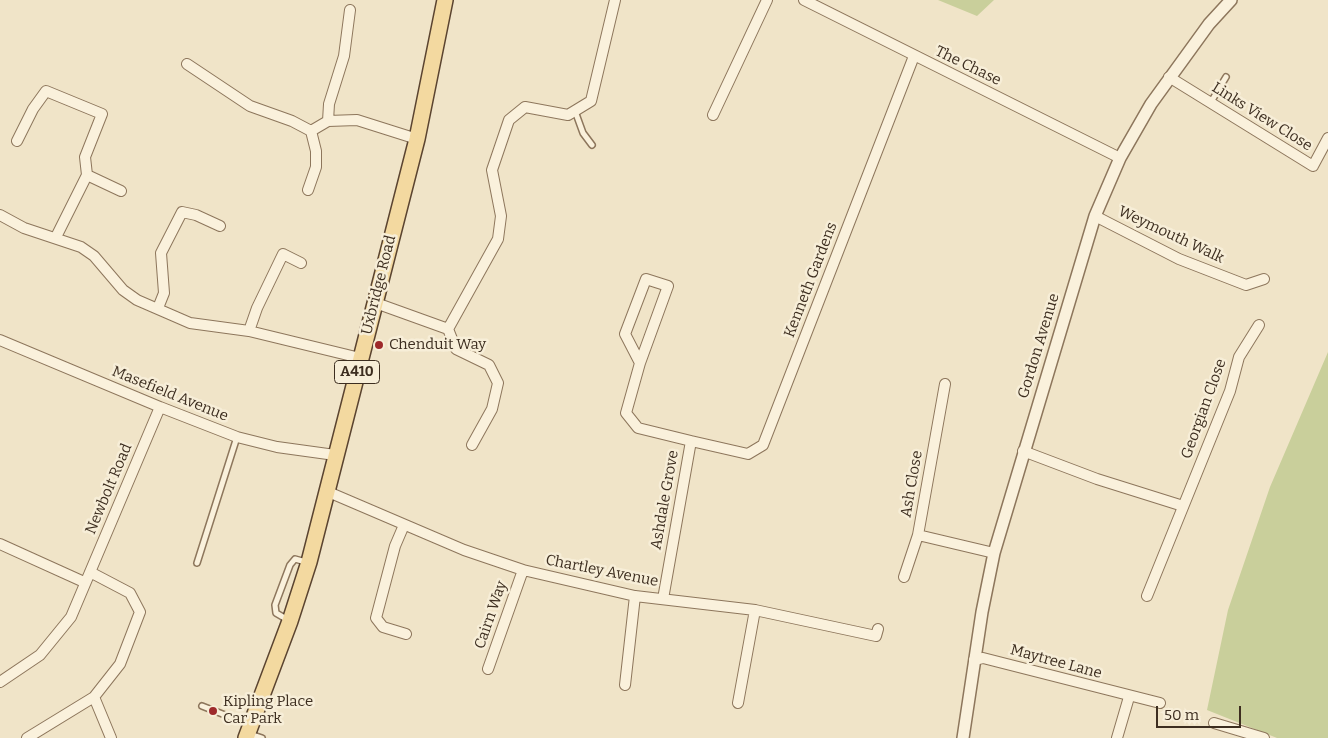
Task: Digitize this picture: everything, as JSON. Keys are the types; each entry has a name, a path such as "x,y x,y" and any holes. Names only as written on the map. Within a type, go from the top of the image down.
{"main road":[{"name":"Uxbridge Road","path":"252,734 308,562 373,302 417,139 445,0"}],"street":[{"path":"448,329 498,239 502,216 492,170 509,120 525,107 568,115 591,101 615,0"},
{"path":"713,115 767,0"},
{"name":"The Chase","path":"804,0 1120,158"},
{"name":"Gordon Avenue","path":"963,738 974,660 994,553 1023,451 1095,216 1120,158 1169,77 1209,24 1231,0"},
{"path":"328,120 329,104 344,56 350,10"},
{"name":"Kenneth Gardens","path":"691,441 748,454 763,445 914,56"},
{"path":"187,64 250,106 311,131"},
{"name":"Links View Close","path":"1169,77 1313,166 1328,138"},
{"path":"17,141 33,108 46,91 102,114 85,157 87,175 56,237"},
{"path":"311,131 328,120 357,120 417,139"},
{"path":"308,190 316,167 316,151 311,131"},
{"path":"87,175 121,191"},
{"path":"158,308 164,293 161,253 182,212 196,215 220,226"},
{"path":"0,215 24,228 56,237 81,247 94,256 123,290 137,300 190,323 250,331 360,358"},
{"name":"Weymouth Walk","path":"1095,216 1179,259 1246,285 1264,279"},
{"path":"250,331 257,308 283,254 301,263"},
{"name":"Ashdale Grove","path":"640,363 625,334 646,279 668,286 640,363 626,414 638,428 691,441 663,599"},
{"path":"373,302 448,329 456,349 489,365 498,384 492,409 472,445"},
{"name":"Georgian Close","path":"1147,596 1230,391 1240,357 1259,325"},
{"name":"Masefield Avenue","path":"0,340 160,407 238,437 278,447 335,455"},
{"name":"Ash Close","path":"904,577 918,535 945,384"},
{"name":"Newbolt Road","path":"0,682 40,655 71,617 160,407"},
{"path":"1023,451 1097,479 1183,506"},
{"name":"Chartley Avenue","path":"326,491 464,550 522,570 636,596 755,610 876,636 878,629"},
{"path":"404,525 395,546 376,618 383,628 406,634"},
{"name":"Ash Close","path":"918,535 994,553"},
{"path":"0,544 130,593 140,612 120,664 94,697 27,738"},
{"name":"Cairn Way","path":"488,669 522,570"},
{"path":"625,685 636,596"},
{"path":"738,703 755,610"},
{"name":"Maytree Lane","path":"974,660 983,658 1129,697 1160,703"},
{"path":"94,697 111,738"},
{"path":"1117,738 1129,697"},
{"path":"1214,723 1264,738"}],"lane":[{"path":"1210,102 1226,77"},
{"path":"575,111 583,133 592,145"},
{"path":"197,563 238,437"},
{"path":"202,706 252,734"}],"green space":[{"path":"938,0 994,0 977,16"},
{"path":"1328,352 1328,738 1277,738 1207,710 1228,610 1270,487"}],"place":[{"name":"Chenduit Way","path":"379,345"},
{"name":"Kipling Place Car Park","path":"213,711"}]}
